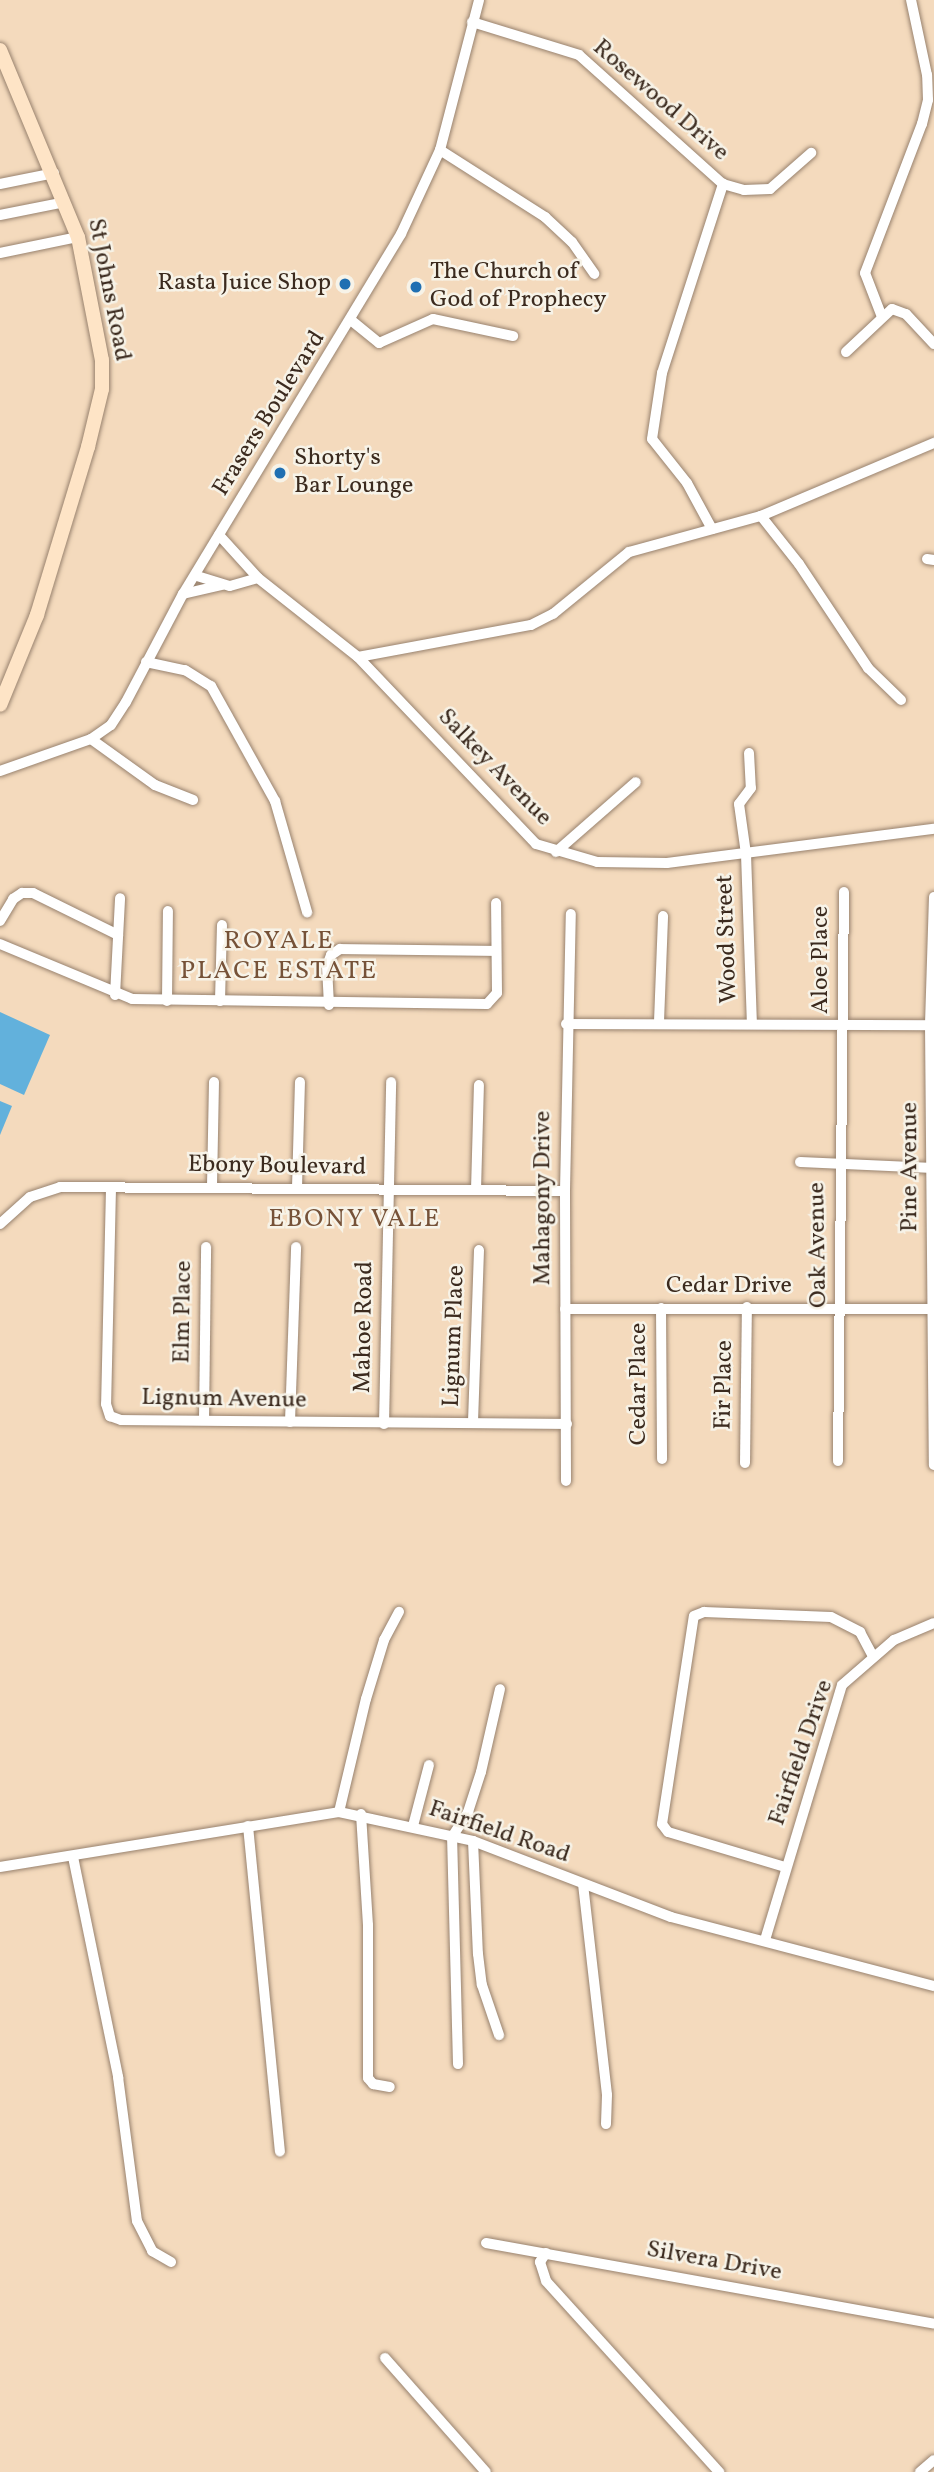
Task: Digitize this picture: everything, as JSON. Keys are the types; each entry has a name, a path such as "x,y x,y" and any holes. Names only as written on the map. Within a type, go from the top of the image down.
{"main road":[{"name":"St Johns Road","path":"0,50 54,173 78,237 102,360 102,389 37,615 0,705"}],"street":[{"name":"Frasers Boulevard","path":"0,771 91,739 111,726 183,594 197,576 219,534 352,321 401,234 440,149 479,0"},
{"path":"882,317 865,273 922,124 928,100 927,75 911,0"},
{"name":"Rosewood Drive","path":"472,22 579,55 723,184 744,190 770,189 811,153"},
{"path":"440,149 545,217 572,242 594,274"},
{"path":"0,184 54,173"},
{"path":"712,529 687,483 652,439 662,373 723,184"},
{"path":"0,215 65,202"},
{"path":"0,253 78,237"},
{"path":"846,352 882,317 898,309 934,344"},
{"path":"352,321 379,343 433,319 513,336"},
{"path":"358,657 531,625 554,614 629,552 761,516 934,443"},
{"path":"761,516 799,564 868,668 901,700"},
{"name":"Salkey Avenue","path":"219,534 258,578 358,657 536,844 597,862 667,863 934,829"},
{"path":"197,576 222,585"},
{"path":"183,594 258,578"},
{"path":"146,662 185,670 211,686 275,801 307,912"},
{"path":"91,739 155,785 193,800"},
{"name":"Wood Street","path":"749,753 751,788 739,804 746,854 752,1023"},
{"path":"556,852 636,782"},
{"name":"Aloe Place","path":"843,1027 844,892"},
{"path":"0,921 13,899 33,893 118,935"},
{"name":"Pine Avenue","path":"934,897 934,1465"},
{"path":"115,995 120,898"},
{"path":"0,944 115,995 167,1001 329,1005 487,1004 497,993 496,903"},
{"path":"167,1001 168,911"},
{"name":"Mahagony Drive","path":"566,1481 566,1024 571,914"},
{"path":"659,1022 663,916"},
{"path":"220,1001 222,925"},
{"path":"329,1005 327,966 331,955 340,949 496,951"},
{"path":"566,1024 659,1022 843,1027 932,1025"},
{"name":"Oak Avenue","path":"838,1461 841,1308 839,1163 843,1027"},
{"path":"212,1186 214,1082"},
{"path":"296,1188 300,1082"},
{"name":"Mahoe Road","path":"384,1424 391,1082"},
{"path":"476,1190 478,1085"},
{"path":"800,1162 934,1168"},
{"name":"Ebony Boulevard","path":"0,1224 30,1197 60,1187 212,1186 565,1191"},
{"name":"Lignum Avenue","path":"111,1188 106,1404 110,1416 121,1420 567,1424"},
{"name":"Elm Place","path":"204,1420 206,1247"},
{"path":"290,1422 296,1247"},
{"name":"Lignum Place","path":"473,1422 479,1250"},
{"name":"Fir Place","path":"745,1464 747,1307"},
{"name":"Cedar Place","path":"661,1308 662,1459"},
{"name":"Cedar Drive","path":"565,1309 933,1309"},
{"path":"339,1812 384,1640 399,1612"},
{"path":"785,1867 668,1832 662,1824 694,1616 715,1612 831,1616 860,1632 872,1655"},
{"name":"Fairfield Drive","path":"765,1940 842,1685 872,1655 917,1628 934,1623"},
{"path":"458,2064 452,1837 468,1812 481,1772 500,1689"},
{"path":"413,1826 429,1765"},
{"name":"Fairfield Road","path":"0,1867 339,1812 361,1814 473,1842 670,1917 934,1986"},
{"path":"361,1814 368,1925 368,2078 373,2084 390,2087"},
{"path":"248,1826 280,2151"},
{"path":"473,1842 480,1964 499,2035"},
{"path":"73,1857 118,2077 137,2221 152,2251 171,2262"},
{"path":"583,1884 607,2095 606,2124"},
{"name":"Silvera Drive","path":"486,2243 934,2324"},
{"path":"546,2253 540,2262 546,2281 719,2472"},
{"path":"385,2358 486,2472"},
{"path":"920,2472 934,2460"}],"water":[{"path":"0,1012 50,1035 24,1095 0,1084"},
{"path":"0,1101 12,1106 0,1135"}],"place":[{"name":"Rasta Juice Shop","path":"345,284"},
{"name":"The Church of God of Prophecy","path":"416,287"},
{"name":"Shorty's Bar Lounge","path":"280,473"}],"district":[{"name":"ROYALE PLACE ESTATE","path":"279,957"},
{"name":"EBONY VALE","path":"355,1220"}]}
